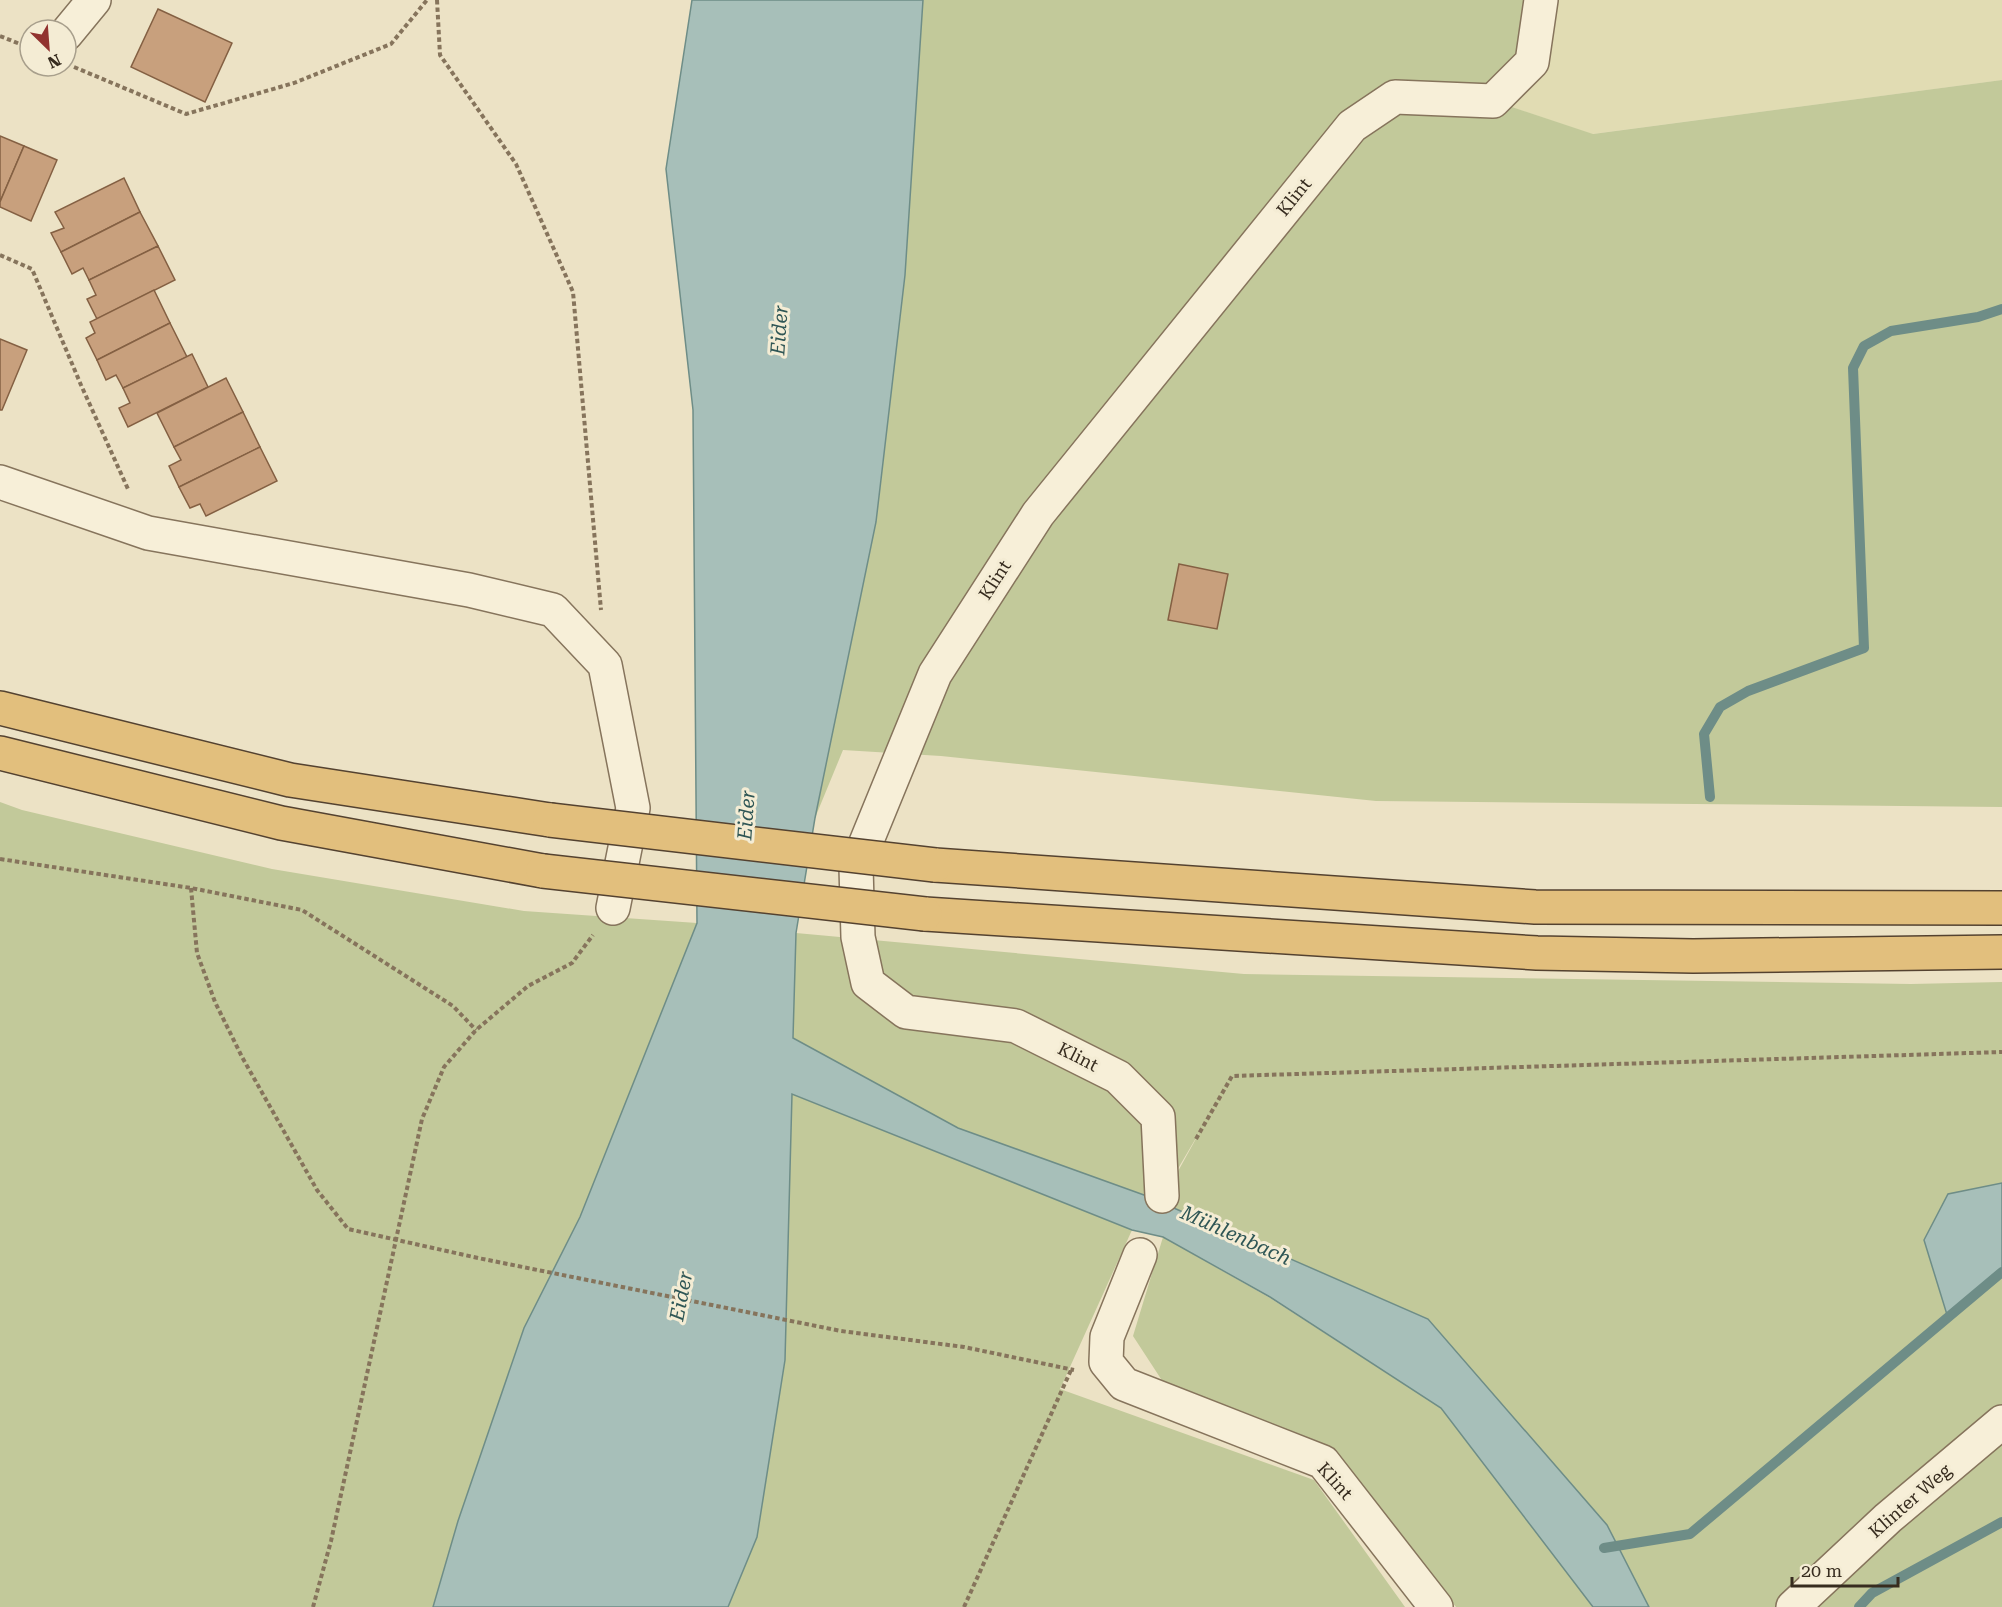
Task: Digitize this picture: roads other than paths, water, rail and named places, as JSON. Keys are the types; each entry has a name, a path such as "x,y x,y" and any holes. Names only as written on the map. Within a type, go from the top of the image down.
{"highway":[{"path":"0,708 290,780 550,820 935,865 1534,907 2002,909"},
{"path":"0,753 281,823 543,871 925,914 1537,953 1705,956 2002,952"}],"street":[{"path":"78,19 94,0"},
{"name":"Klint","path":"1162,1196 1158,1117 1118,1077 1016,1026 906,1012 868,983 858,937 856,867 935,674 1038,514 1352,126 1395,97 1493,101 1532,62 1541,0"},
{"path":"0,482 148,533 469,590 553,610 605,664 633,808 613,908"},
{"name":"Klint","path":"1140,1255 1107,1337 1106,1362 1124,1384 1323,1462 1436,1607"},
{"name":"Klinter Weg","path":"1793,1607 1888,1518 2002,1422"}],"water":[{"name":"Eider","path":"692,0 923,0 905,275 876,522 815,818 796,933 793,1038 958,1128 1144,1195 1428,1319 1607,1525 1649,1607 1593,1607 1441,1408 1270,1297 1163,1237 1132,1230 792,1094 785,1360 757,1537 728,1607 433,1607 458,1521 524,1328 580,1217 697,923 693,410 666,169"},
{"path":"2002,1183 2002,1272 1948,1318 1924,1240 1948,1194"}],"waterway":[{"path":"1710,797 1704,734 1720,707 1748,691 1864,648 1853,368 1864,346 1891,331 1978,317 2002,309"},
{"path":"1604,1548 1690,1534 2002,1272"},
{"path":"1859,1607 1872,1593 2002,1522"}],"water label":[{"name":"Mühlenbach","path":"1236,1235"}]}
